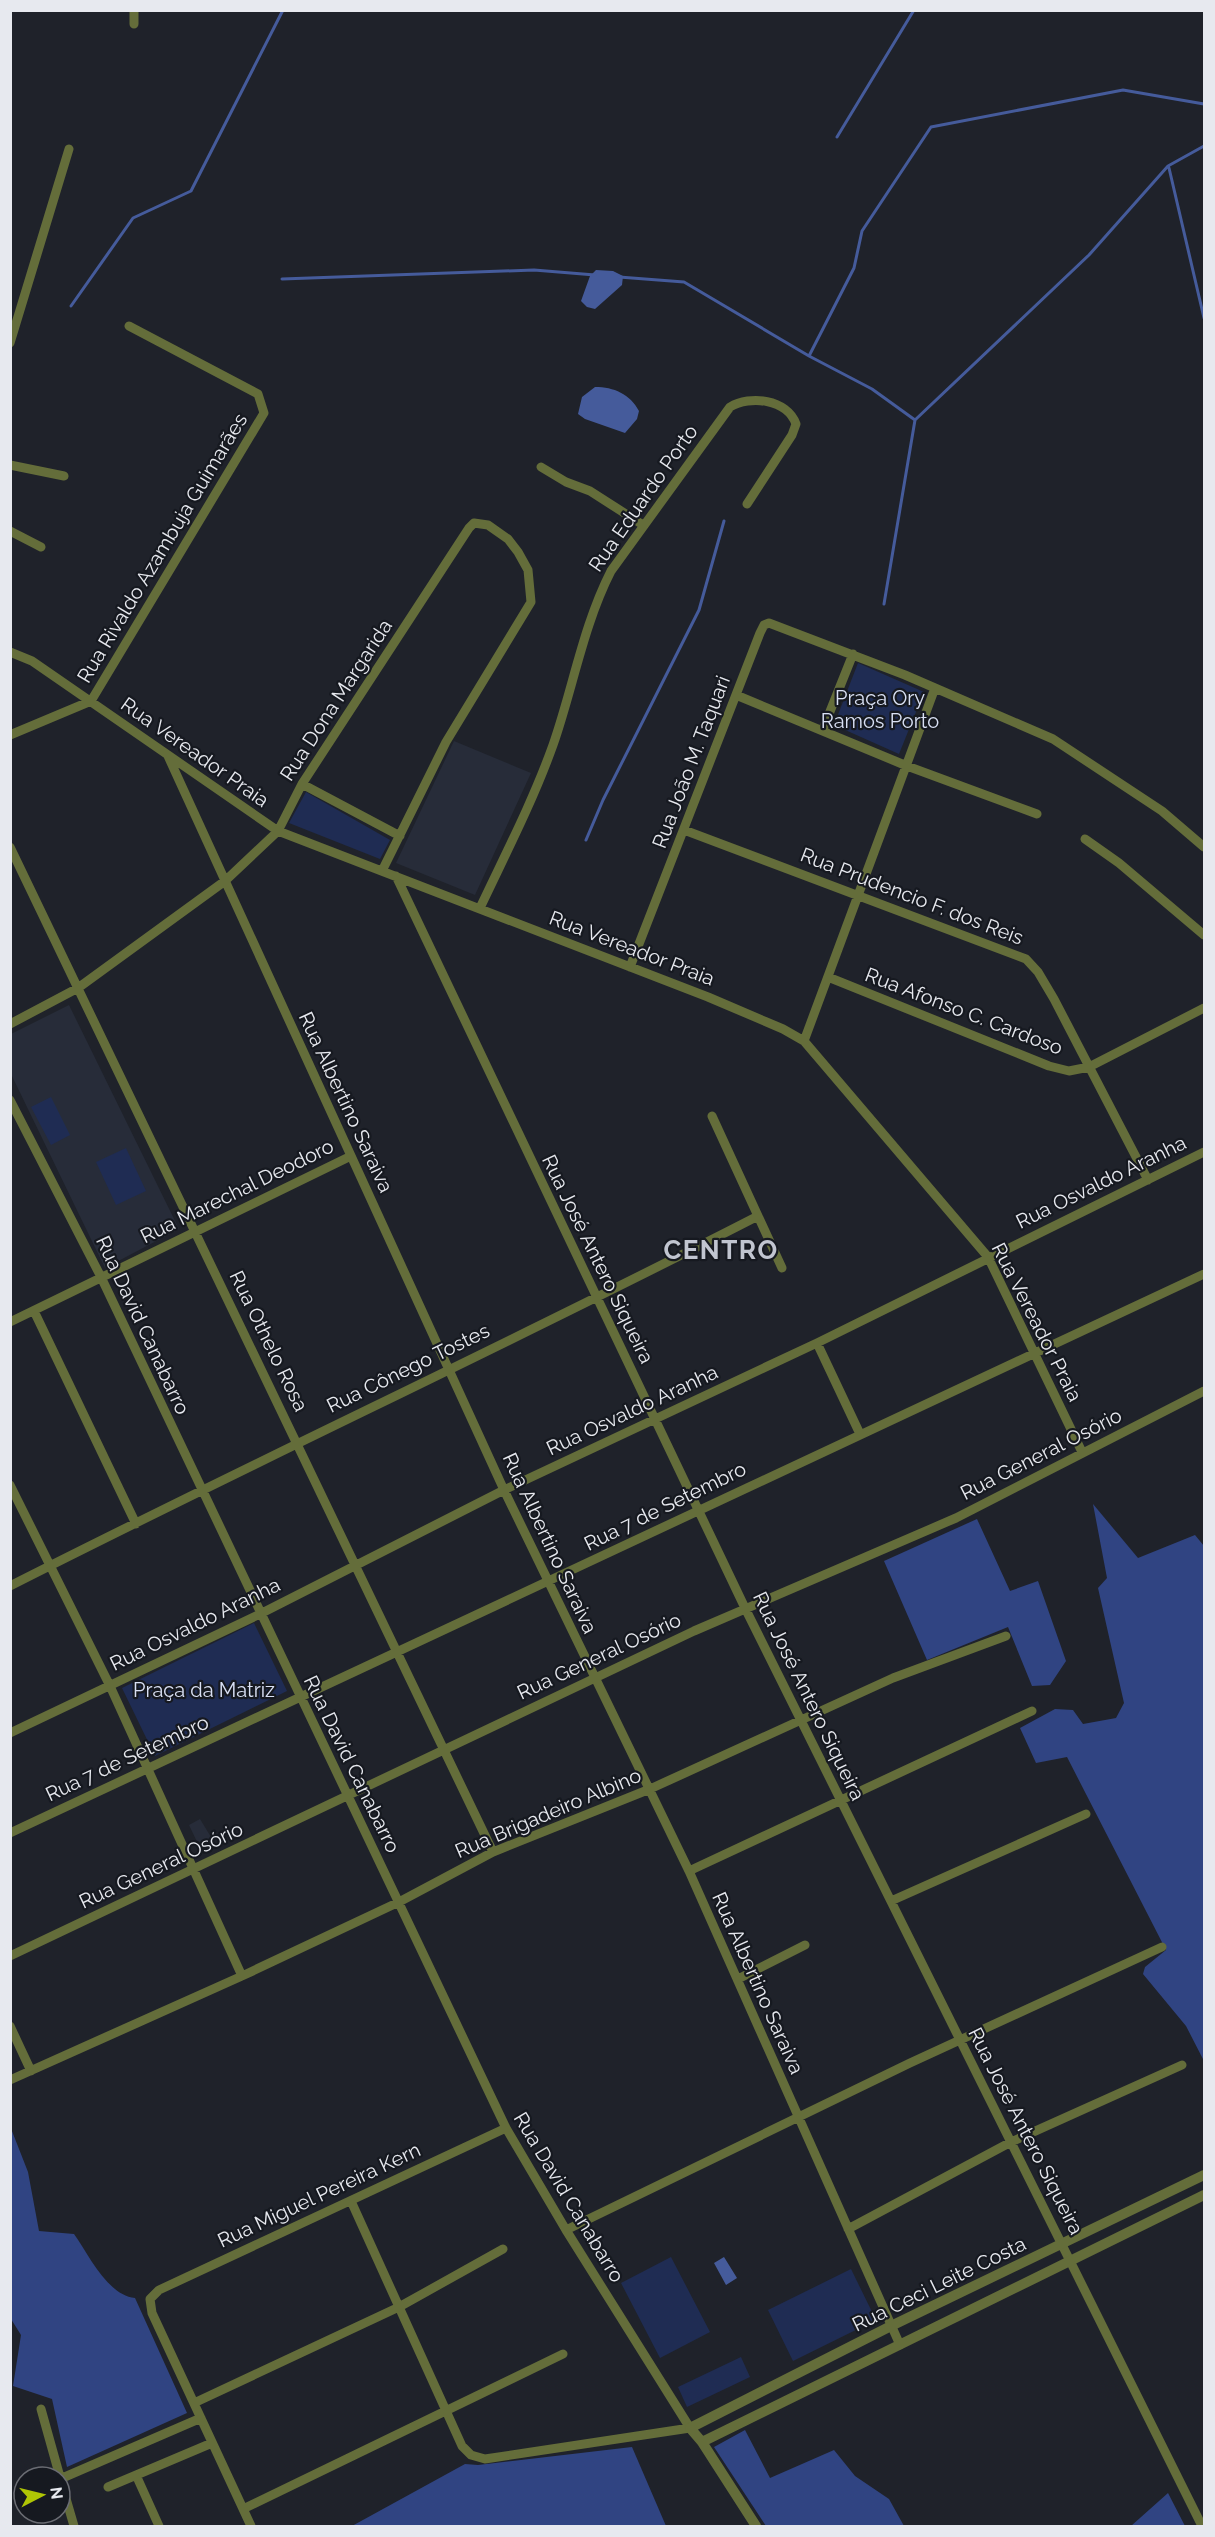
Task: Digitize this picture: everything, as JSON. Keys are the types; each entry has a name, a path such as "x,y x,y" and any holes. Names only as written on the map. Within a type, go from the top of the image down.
{"street":[{"path":"134,24 135,10"},
{"path":"10,343 69,149"},
{"name":"Rua Rivaldo Azambuja Guimarães","path":"91,701 264,413 258,394 129,326"},
{"name":"Rua Eduardo Porto","path":"480,908 528,807 553,747 597,599 611,571 730,407 749,399 775,405 790,413 796,424 792,435 747,504"},
{"path":"10,465 64,476"},
{"path":"541,467 566,482 590,491 643,525"},
{"name":"Rua Dona Margarida","path":"10,1024 78,988 225,881 278,831 302,784 469,528 474,523 488,525 508,538 518,552 528,570 532,588 531,602 446,742 400,836"},
{"path":"10,531 41,547"},
{"name":"Rua João M. Taquari","path":"630,967 764,625 770,623 781,625 853,654"},
{"name":"Rua Vereador Praia","path":"10,652 32,661 278,831 630,967 783,1029 804,1041 988,1257 1082,1452"},
{"path":"823,729 853,654 1053,739 1162,811 1204,847"},
{"path":"804,1041 935,688"},
{"path":"736,695 823,729 907,766 1037,814"},
{"path":"10,735 91,701"},
{"name":"Rua Albertino Saraiva","path":"168,756 547,1583 689,1871 900,2345"},
{"path":"302,784 400,836 382,871"},
{"name":"Rua Prudencio F. dos Reis","path":"684,830 859,894 1026,959 1038,972 1054,999 1148,1180"},
{"path":"1084,839 1119,863 1204,935"},
{"name":"Rua Othelo Rosa","path":"10,847 399,1651 493,1852"},
{"name":"Rua José Antero Siqueira","path":"396,876 745,1608 1202,2526"},
{"name":"Rua Afonso C. Cardoso","path":"828,978 1049,1066 1069,1071 1089,1067"},
{"path":"1089,1067 1204,1008"},
{"name":"Rua David Canabarro","path":"10,1100 101,1277 506,2128 566,2230 690,2428"},
{"path":"712,1116 782,1268"},
{"name":"Rua Osvaldo Aranha","path":"10,1733 260,1614 504,1490 817,1343 1204,1152"},
{"name":"Rua Marechal Deodoro","path":"10,1322 351,1156"},
{"name":"Rua Cônego Tostes","path":"10,1586 448,1368 597,1299 758,1216"},
{"name":"Rua 7 de Setembro","path":"10,1833 1204,1274"},
{"path":"34,1311 136,1524"},
{"path":"817,1343 860,1434"},
{"name":"Rua General Osório","path":"10,1956 194,1871 444,1748 745,1608 956,1518 1204,1391"},
{"path":"10,1485 110,1686 242,1976"},
{"name":"Rua Brigadeiro Albino","path":"10,2080 242,1976 399,1902 493,1852 650,1789 893,1678 1006,1636"},
{"path":"689,1871 1032,1711"},
{"path":"891,1901 1086,1814"},
{"path":"738,1979 805,1945"},
{"path":"566,2230 960,2039 1162,1947"},
{"path":"10,2026 31,2071"},
{"path":"848,2229 1011,2142 1182,2065"},
{"name":"Rua Miguel Pereira Kern","path":"194,2403 152,2313 150,2299 159,2290 506,2128"},
{"name":"Rua Ceci Leite Costa","path":"690,2428 891,2326 1204,2175"},
{"name":"Rua Ceci Leite Costa","path":"702,2442 1204,2195"},
{"path":"1159,2197 1166,2214"},
{"path":"351,2201 462,2446 471,2455 485,2459 690,2428 702,2442 756,2526"},
{"path":"251,2526 194,2403 399,2307 503,2249"},
{"path":"243,2509 564,2354"},
{"path":"771,2387 780,2404"},
{"path":"41,2409 56,2465"},
{"path":"72,2473 201,2418"},
{"path":"108,2487 212,2443"},
{"path":"136,2475 159,2526"}],"shaded area":[{"path":"596,270 613,271 623,276 622,285 595,309 587,307 581,301 590,276"},
{"path":"595,387 609,388 621,393 631,400 639,411 637,419 625,433 585,419 578,414 582,397"},
{"path":"454,741 531,773 475,895 396,863"},
{"path":"69,1005 179,1229 105,1268 11,1074 11,1034"},
{"path":"1093,1504 1138,1558 1195,1535 1204,1546 1204,2061 1186,2026 1143,1974 1145,1967 1166,1950 1067,1757 1036,1763 1020,1728 1055,1709 1073,1710 1083,1724 1116,1718 1124,1703 1098,1588 1107,1578"},
{"path":"977,1519 1010,1591 1038,1581 1066,1661 1050,1685 1032,1686 1008,1627 927,1660 884,1561"},
{"path":"200,1819 214,1842 200,1848 189,1825"},
{"path":"10,2126 28,2172 39,2231 74,2234 107,2282 116,2290 135,2298 187,2413 71,2465 67,2465 52,2399 13,2386 21,2335 11,2319"},
{"path":"724,2257 737,2278 726,2285 714,2263"},
{"path":"745,2430 770,2478 834,2450 855,2476 889,2499 904,2526 766,2526 714,2447"},
{"path":"632,2447 666,2526 352,2526 465,2464 478,2465"},
{"path":"1168,2493 1185,2526 1131,2526"}],"green space":[{"name":"Praça Ory Ramos Porto","path":"858,663 924,692 899,754 834,725"},
{"path":"306,792 390,840 380,859 289,823"},
{"path":"51,1097 70,1135 51,1145 31,1107"},
{"path":"126,1148 146,1191 116,1205 96,1162"},
{"name":"Praça da Matriz","path":"254,1623 287,1691 155,1756 122,1688"},
{"path":"671,2257 710,2332 660,2358 621,2283"},
{"path":"851,2269 876,2320 793,2361 768,2310"},
{"path":"741,2357 750,2377 687,2407 678,2387"}],"waterway":[{"path":"71,306 133,218 191,191 283,10"},
{"path":"837,137 914,10"},
{"path":"809,356 854,268 862,231 931,127 1123,90 1204,104"},
{"path":"884,604 915,420 1089,255 1168,166 1204,146"},
{"path":"1169,168 1204,318"},
{"path":"282,279 534,270 595,275"},
{"path":"619,277 684,282 809,356 872,389 915,420"},
{"path":"586,840 603,800 699,610 724,521"}],"district":[{"name":"CENTRO","path":"721,1250"}]}
